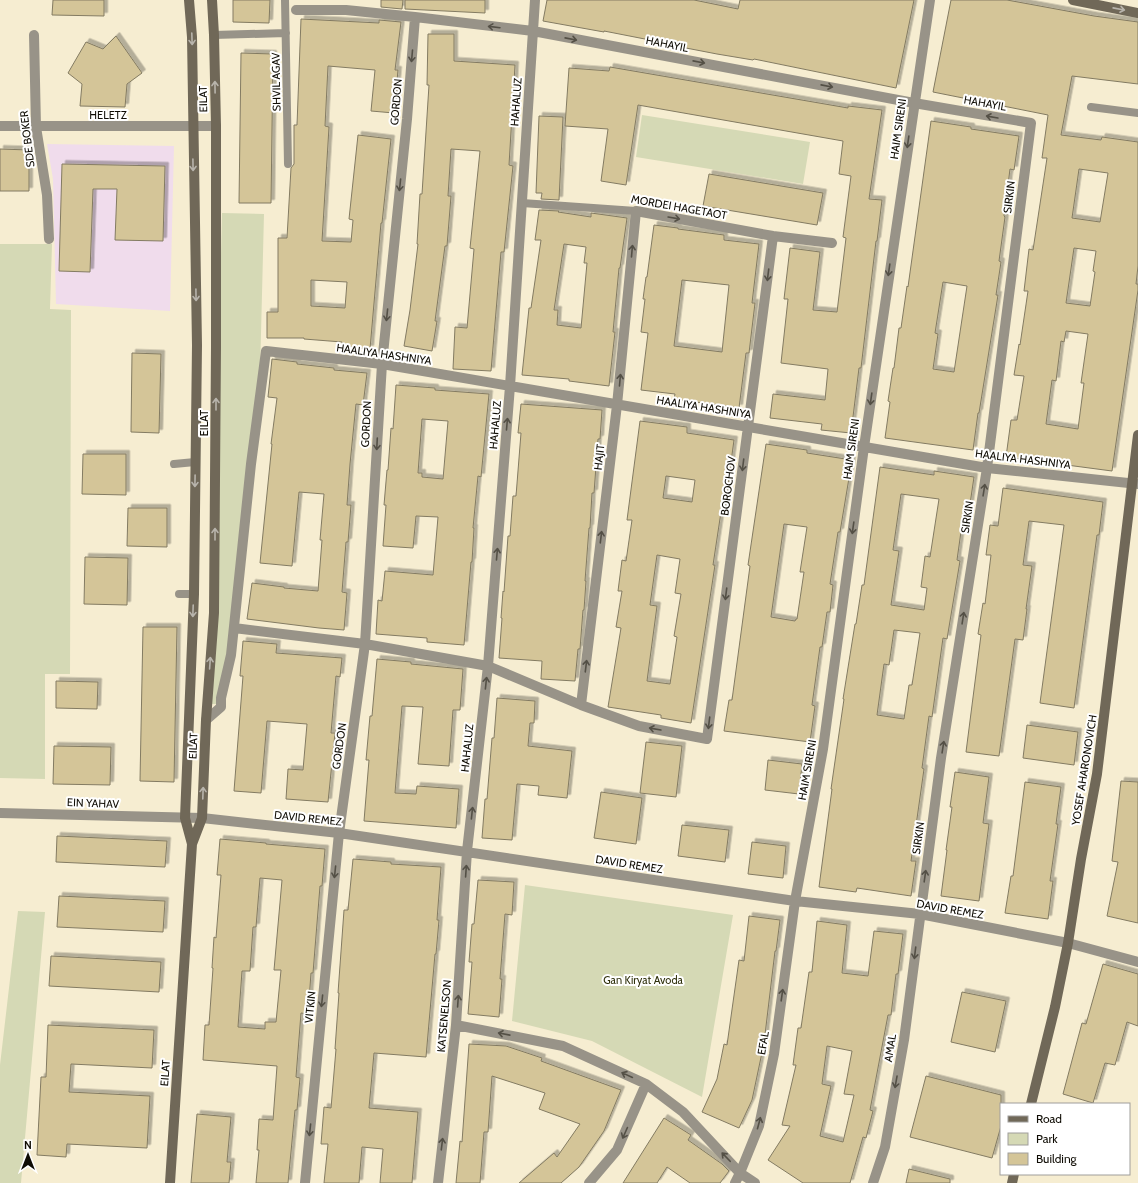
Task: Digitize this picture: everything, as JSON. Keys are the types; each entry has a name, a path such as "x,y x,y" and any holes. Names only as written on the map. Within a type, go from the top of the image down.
{"street":[{"name":"EILAT","path":"189,0 192,37 197,345 194,594 185,818 192,844"},
{"name":"EILAT","path":"170,1183 192,844 202,818 206,720 214,613 216,126 212,0"},
{"name":"HAHALUZ","path":"467,851 488,666 510,386 535,0"},
{"name":"HAIM SIRENI","path":"795,901 823,749 864,447 930,0"},
{"path":"1072,0 1138,12"},
{"name":"HAHAYIL","path":"296,10 346,10 533,31 914,103 1031,123"},
{"name":"GORDON","path":"339,833 366,644 382,364 407,119 415,17"},
{"name":"SDE BOKER","path":"34,35 36,127 47,195 50,239"},
{"name":"SIRKIN","path":"920,914 941,758 988,468 1031,123"},
{"name":"HELETZ","path":"0,126 216,126"},
{"name":"MORDEI HAGETAOT","path":"636,211 773,236 832,243"},
{"name":"HAJIT","path":"581,705 617,405 636,211"},
{"name":"BOROCHOV","path":"581,705 639,726 707,739 773,236"},
{"name":"HAALIYA HASHNIYA","path":"234,628 250,464 266,351 382,364 988,468 1135,484"},
{"name":"YOSEF AHARONOVICH","path":"1031,1103 1055,1007 1068,943 1081,860 1097,774 1135,484 1138,435"},
{"path":"206,720 221,707 221,698 231,655 234,628 366,644 488,666 581,705"},
{"name":"EIN YAHAV","path":"0,813 22,817 185,818"},
{"name":"DAVID REMEZ","path":"185,818 202,818 339,833 795,901 920,914 1068,943 1138,962"},
{"name":"VITKIN","path":"305,1183 339,833"},
{"name":"KATSENELSON","path":"438,1183 456,1025 467,851"},
{"name":"EFAL","path":"735,1183 758,1126 774,1054 795,901"},
{"name":"AMAL","path":"873,1183 885,1147 904,1040 920,914"},
{"path":"456,1025 563,1046 646,1084 683,1112 740,1173 755,1183"},
{"path":"589,1183 617,1150 646,1084"}],"lane":[{"name":"SHVIL AGAV","path":"285,0 288,164"},
{"path":"214,35 286,33"},
{"path":"1091,107 1138,113"},
{"name":"MORDEI HAGETAOT","path":"522,203 636,211"},
{"path":"174,464 195,462"},
{"path":"179,594 194,594"}],"shaded area":[{"path":"47,144 174,146 170,311 56,304 53,179"}],"green space":[{"path":"642,115 810,142 803,184 636,157"},
{"path":"222,213 264,214 260,374 228,654 218,704 210,704"},
{"path":"0,244 52,244 50,309 71,310 70,674 45,674 45,779 0,778"},
{"name":"Gan Kiryat Avoda","path":"525,885 733,915 702,1097 592,1041 512,1021"},
{"path":"18,911 45,912 21,1183 0,1183 0,1065"}],"building":[{"path":"53,0 104,0 104,16 52,15"},
{"path":"233,0 270,0 269,23 233,22"},
{"path":"381,0 403,0 402,9 381,7"},
{"path":"405,0 485,0 485,13 405,9"},
{"path":"547,0 694,0 738,9 740,0 914,0 896,88 754,59 717,54 604,31 543,21"},
{"path":"951,0 1007,0 1094,16 1138,22 1138,84 1072,76 1061,135 1101,140 1102,137 1138,142 1138,266 1136,284 1138,284 1138,290 1112,471 1006,457 1011,420 1017,420 1024,376 1014,375 1028,291 1024,291 1029,249 1033,250 1047,158 1042,158 1048,115 933,92","holes":["1079,169 1108,173 1100,222 1072,218","1074,248 1096,251 1093,271 1095,272 1090,306 1066,303","1066,331 1088,334 1081,383 1084,383 1078,429 1046,424 1052,380 1056,381 1061,341 1064,342"]},
{"path":"301,19 379,23 379,20 401,22 395,70 398,70 394,113 371,111 375,70 328,66 325,126 329,127 322,241 351,242 353,220 349,219 358,135 391,139 381,223 370,349 342,346 342,342 304,338 267,338 267,312 278,312 278,238 287,238 291,168 294,164 294,125 297,125","holes":["311,280 347,282 345,308 311,306"]},
{"path":"428,34 454,34 454,61 515,65 509,165 513,166 504,252 501,252 491,371 453,369 455,327 467,328 474,249 470,248 480,151 451,149 448,196 451,196 447,246 445,246 435,321 437,321 432,351 404,346 418,244 420,194 422,194 429,85 427,85"},
{"path":"116,36 142,73 127,84 125,107 80,106 82,84 68,73 86,42 103,49"},
{"path":"241,53 273,54 271,203 239,203"},
{"path":"610,67 848,108 848,106 882,110 869,199 882,200 861,368 859,368 851,433 821,430 822,424 770,418 773,394 825,400 828,369 781,363 788,299 784,299 790,248 820,252 813,310 837,312 846,238 843,237 851,176 839,174 843,141 638,105 626,185 601,181 608,129 565,126 569,68 609,71"},
{"path":"539,116 563,117 559,200 541,199 542,193 536,193"},
{"path":"931,121 1019,136 1014,170 1010,169 999,261 1001,262 996,295 998,295 973,450 885,438 890,402 888,401 899,328 901,328 907,286 908,287","holes":["943,282 967,286 954,372 933,369 938,334 935,333"]},
{"path":"0,149 29,150 29,191 0,191"},
{"path":"62,164 165,166 163,241 115,240 117,189 93,189 90,272 59,271"},
{"path":"709,174 823,193 817,225 703,206"},
{"path":"539,210 559,211 558,212 591,217 591,213 627,218 619,268 613,332 615,332 609,386 569,381 569,379 522,375 529,308 531,308 541,240 535,240","holes":["564,244 586,247 584,263 587,263 581,328 557,325 558,310 554,310"]},
{"path":"654,225 724,235 724,240 759,244 752,303 755,303 749,353 746,353 739,408 674,399 675,394 641,390 648,333 641,332 645,299 643,299","holes":["682,280 729,285 722,352 674,346"]},
{"path":"132,353 161,354 159,433 131,432"},
{"path":"272,359 297,362 297,364 334,368 334,370 367,373 363,405 356,404 350,464 347,505 351,505 342,592 347,593 344,630 247,619 252,583 318,591 324,494 299,492 292,566 260,563 271,444 277,398 268,397"},
{"path":"396,385 435,388 435,390 489,394 481,477 478,476 464,645 427,642 427,638 376,634 378,600 382,601 385,571 433,575 438,517 416,516 413,548 383,546 386,505 384,505 391,428 393,429","holes":["422,419 448,421 443,479 422,477 422,473 418,473"]},
{"path":"521,404 602,410 594,493 592,493 584,610 575,681 541,679 542,661 499,658 508,536 510,536 513,496 516,496 521,433 518,433"},
{"path":"640,421 687,427 687,433 734,440 724,513 721,512 713,565 715,565 691,723 661,718 661,715 608,707 621,628 616,627 622,591 618,591 622,560 626,561 632,520 627,520","holes":["666,476 695,480 692,502 663,498","657,555 680,559 675,593 681,594 674,636 677,637 670,684 647,681 657,606 650,605"]},
{"path":"766,444 807,450 807,453 852,460 840,532 838,532 830,584 833,585 830,612 827,612 822,647 820,647 812,705 815,706 810,742 724,731 729,700 732,700 750,566 748,565","holes":["784,524 807,527 800,572 804,572 797,619 795,621 771,617"]},
{"path":"83,454 126,454 126,495 82,494"},
{"path":"880,467 934,475 934,471 974,477 970,504 965,503 957,560 960,561 947,639 943,638 932,717 929,716 922,768 924,769 911,861 916,861 911,896 857,888 856,892 819,887 843,699 862,585 864,585","holes":["901,494 939,499 930,557 925,556 921,587 927,588 924,610 891,605 899,551 893,550","894,630 920,633 912,685 909,685 904,719 877,715 884,664 889,665"]},
{"path":"1003,488 1103,502 1099,535 1097,535 1074,708 1040,703 1064,525 1029,521 1023,565 1032,566 1027,609 1023,640 1015,639 999,756 966,752 981,635 978,634 983,603 985,604 991,555 986,555 990,525 998,526"},
{"path":"128,508 167,508 167,547 127,546"},
{"path":"85,557 128,558 127,605 84,604"},
{"path":"143,627 177,627 174,782 140,781"},
{"path":"243,641 277,644 276,653 342,658 340,677 336,676 331,733 335,733 328,802 286,799 288,769 303,770 307,724 267,721 261,793 234,791 243,676 240,676"},
{"path":"377,659 463,669 460,710 453,710 449,766 418,764 423,707 402,706 395,793 416,794 417,786 459,789 456,828 364,821 369,760 366,760 370,716 372,716"},
{"path":"56,681 98,682 97,709 56,708"},
{"path":"497,698 535,701 534,723 530,723 528,746 572,751 567,798 538,795 539,786 517,784 512,840 482,838 492,738 494,738"},
{"path":"1027,725 1078,732 1074,765 1023,758"},
{"path":"646,742 682,746 676,797 640,793"},
{"path":"54,746 111,747 110,785 53,784"},
{"path":"768,760 802,764 799,794 765,790"},
{"path":"955,772 989,777 983,823 989,824 979,901 941,896"},
{"path":"1121,781 1138,782 1138,923 1107,916 1118,862 1112,861"},
{"path":"1025,782 1061,787 1056,824 1058,824 1050,881 1053,881 1048,919 1005,913 1011,876 1013,876"},
{"path":"601,792 642,798 636,844 594,838"},
{"path":"682,825 729,830 725,862 678,856"},
{"path":"57,836 167,841 165,867 56,862"},
{"path":"220,839 325,849 322,886 320,886 313,973 311,973 308,1014 301,1013 296,1077 300,1078 297,1110 295,1110 288,1183 256,1183 259,1150 257,1150 259,1119 273,1120 277,1066 203,1060 205,1025 209,1025 214,937 216,938 221,875 217,875","holes":["260,878 282,880 274,970 281,970 276,1022 265,1022 265,1029 238,1027 242,971 250,971 253,927 256,927"]},
{"path":"752,842 786,846 783,878 748,874"},
{"path":"353,859 391,862 391,864 441,867 437,920 439,920 426,1057 374,1053 369,1108 418,1112 412,1183 380,1183 383,1149 362,1147 359,1183 324,1183 328,1144 321,1144 324,1107 331,1108 344,910 348,910"},
{"path":"478,880 514,882 512,915 505,914 500,979 502,979 499,1017 468,1014 472,962 469,962"},
{"path":"59,896 165,901 163,932 57,927"},
{"path":"749,916 780,920 764,1043 752,1100 739,1128 702,1112 717,1079 724,1044 727,1045 739,960 744,961"},
{"path":"817,921 847,925 842,973 868,976 874,931 903,934 891,1015 888,1015 870,1110 873,1111 866,1138 863,1137 850,1183 803,1183 768,1160 790,1126 782,1125 796,1065 793,1065 798,1028 801,1028 809,972 812,972","holes":["827,1046 852,1051 844,1094 854,1095 843,1142 820,1136 831,1086 822,1084"]},
{"path":"51,956 161,962 159,992 49,986"},
{"path":"1103,964 1138,974 1138,1026 1127,1022 1115,1065 1105,1063 1093,1103 1063,1094 1082,1023 1086,1024"},
{"path":"962,992 1006,1001 995,1052 951,1042"},
{"path":"48,1025 154,1030 152,1068 71,1064 69,1092 150,1096 147,1148 67,1144 66,1157 37,1155 41,1077 46,1077"},
{"path":"469,1044 506,1046 542,1058 541,1061 621,1090 604,1131 579,1167 561,1183 519,1183 554,1153 557,1157 580,1124 539,1109 545,1093 492,1076 488,1132 484,1132 480,1183 456,1183 460,1141 462,1142"},
{"path":"926,1076 1001,1095 1000,1130 992,1158 910,1137"},
{"path":"197,1114 231,1117 227,1162 231,1162 229,1183 191,1183"},
{"path":"664,1118 691,1135 688,1140 722,1164 729,1171 720,1183 690,1183 667,1167 657,1183 623,1183"},
{"path":"909,1169 950,1179 950,1183 906,1183"}]}
